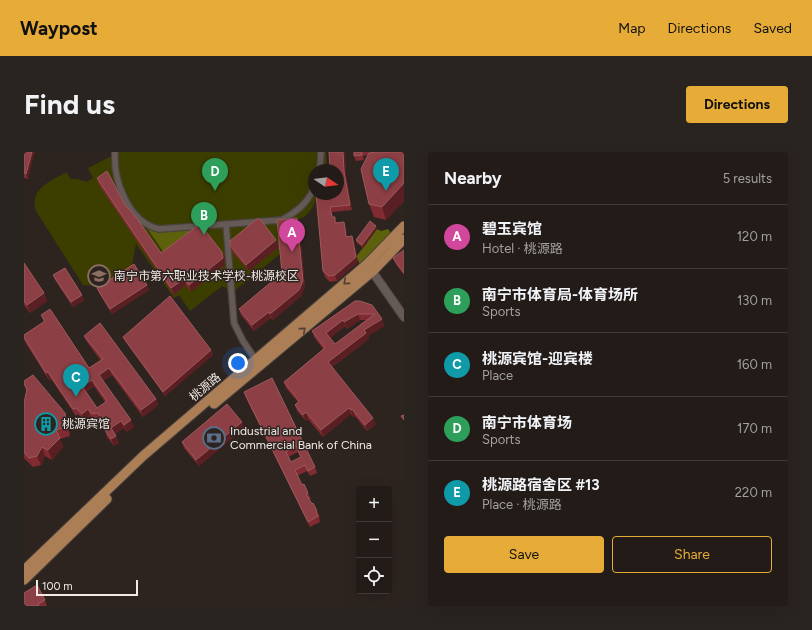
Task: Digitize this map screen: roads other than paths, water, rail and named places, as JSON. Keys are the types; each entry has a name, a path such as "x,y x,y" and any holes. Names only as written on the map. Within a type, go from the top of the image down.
{"main road":[{"name":"桃源路","path":"24,570 143,456 256,360 370,268 404,226"},
{"name":"桃源路","path":"24,580 147,460 404,239"},
{"path":"370,268 404,317"}],"street":[{"path":"115,152 114,167 120,191 131,208 152,227 159,229 282,220 294,213 308,200"},
{"path":"320,164 321,152"},
{"path":"226,224 234,323 243,341 256,360"}],"place":[{"name":"南宁市体育场","path":"215,191"},
{"name":"桃源路宿舍区 #13","path":"386,191"},
{"name":"南宁市体育局-体育场所","path":"204,235"},
{"name":"碧玉宾馆","path":"292,252"},
{"name":"南宁市第六职业技术学校-桃源校区","path":"99,276"},
{"name":"桃源宾馆-迎宾楼","path":"76,397"},
{"name":"桃源宾馆","path":"46,424"},
{"name":"Industrial and Commercial Bank of China","path":"214,438"}]}
